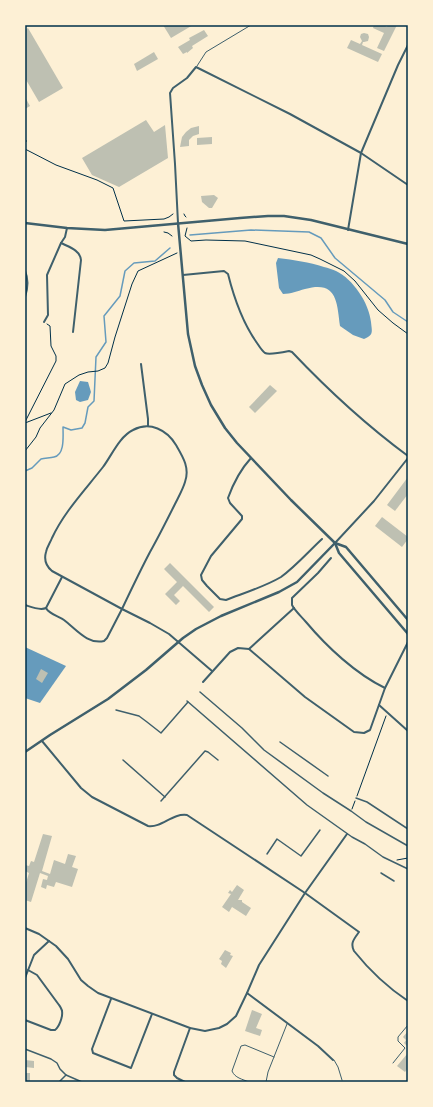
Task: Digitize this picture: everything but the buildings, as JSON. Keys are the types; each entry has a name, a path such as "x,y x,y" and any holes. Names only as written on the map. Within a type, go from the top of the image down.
{"street":[{"path":"348,230 361,153 408,45"},
{"path":"408,185 361,153 290,114 196,67 187,78 170,93 178,223 188,334 198,376 211,405 220,421 237,443 335,542 346,547 408,620"},
{"path":"25,223 67,228 105,230 268,216 298,218 408,244"},
{"path":"44,322 48,315 47,275 65,237 67,228"},
{"path":"61,243 79,253 81,260 73,332"},
{"path":"25,271 28,284 25,297"},
{"path":"25,752 108,699 196,629 212,620 266,599 298,582 374,501 408,457 362,420 319,380 292,352 289,351 268,354 264,352 254,339 241,316 228,274 224,271 183,275"},
{"path":"141,364 148,426"},
{"path":"46,608 48,611 64,620 75,630 93,642 104,641 107,638 122,609 168,520 187,476 185,460 170,436 162,430 148,426 134,429 126,435 104,466 64,516 47,549 45,560 49,568 62,577 122,609 161,629 212,671"},
{"path":"251,458 233,484 228,498 230,503 242,516 242,519 211,556 200,577 202,580 220,599 226,600 268,584 282,576 322,539"},
{"path":"335,542 339,553 408,634"},
{"path":"331,558 292,598 291,600 294,608 317,636 349,664 376,684 385,688"},
{"path":"46,608 62,577"},
{"path":"25,605 40,609 46,608"},
{"path":"249,649 294,608"},
{"path":"203,682 232,650 238,648 249,649 306,697 354,732 364,733 370,730 385,688 408,642"},
{"path":"200,692 242,728 263,749 323,793 375,828 408,846"},
{"path":"116,710 139,716 161,734 188,702 307,805 347,834 392,862 408,869"},
{"path":"379,705 408,731"},
{"path":"42,741 81,788 92,797 152,827 176,816 187,815 305,893 359,932 352,943 354,951 372,972 408,1001"},
{"path":"280,742 328,776"},
{"path":"161,801 205,751 218,760"},
{"path":"123,760 165,797"},
{"path":"356,798 367,802 408,829"},
{"path":"267,854 277,839 301,856 320,830"},
{"path":"25,928 49,940 65,955 79,977 98,993 190,1028 205,1031 219,1028 227,1024 236,1016 259,965 305,893 347,834"},
{"path":"381,873 394,881"},
{"path":"25,978 34,955 49,940"},
{"path":"25,1020 53,1031 57,1028 62,1014 62,1010 59,1005 37,975 28,970"},
{"path":"246,993 323,1050 333,1060"},
{"path":"111,999 92,1049 92,1053 131,1068 152,1014"},
{"path":"185,1082 177,1078 174,1075 174,1072 190,1028"},
{"path":"25,1049 54,1060 57,1062 61,1071 66,1075 82,1082"},
{"path":"59,1082 66,1075"}],"lane":[{"path":"196,67 206,52 250,25"},
{"path":"266,1082 287,1023"},
{"path":"393,1063 405,1048 398,1041 398,1037 408,1025"},
{"path":"249,1082 237,1077 232,1071 241,1046 245,1045 274,1057"},
{"path":"333,1060 338,1067 342,1080"}],"path":[{"path":"25,149 56,165 97,180 113,188 124,221 164,219 169,218 173,214"},
{"path":"187,228 185,235 191,241 245,241 320,259 344,271 355,281 378,310 408,334"},
{"path":"164,232 172,236"},
{"path":"25,451 52,412 65,384 79,375 105,368 108,363 132,284 138,271 177,253"},
{"path":"25,422 56,361 56,356 51,346 50,326 44,322"},
{"path":"25,422 52,412"},
{"path":"351,811 387,712"},
{"path":"392,862 398,859 408,858"}],"water":[{"path":"278,258 307,262 336,271 342,275 354,286 364,300 370,315 371,334 364,339 353,335 340,326 336,301 329,290 316,287 283,294 279,288 276,263"},
{"path":"80,381 88,382 91,392 88,400 80,402 76,400 75,392"},
{"path":"25,647 66,666 40,703 25,698"}],"waterway":[{"path":"190,235 251,230 309,232 321,238 335,258 385,300 393,312 408,322"},
{"path":"25,471 32,468 41,459 58,456 63,445 63,427 71,430 82,428 85,423 88,407 94,401 96,357 106,342 104,316 120,296 125,271 134,263 155,261 170,248"}]}
